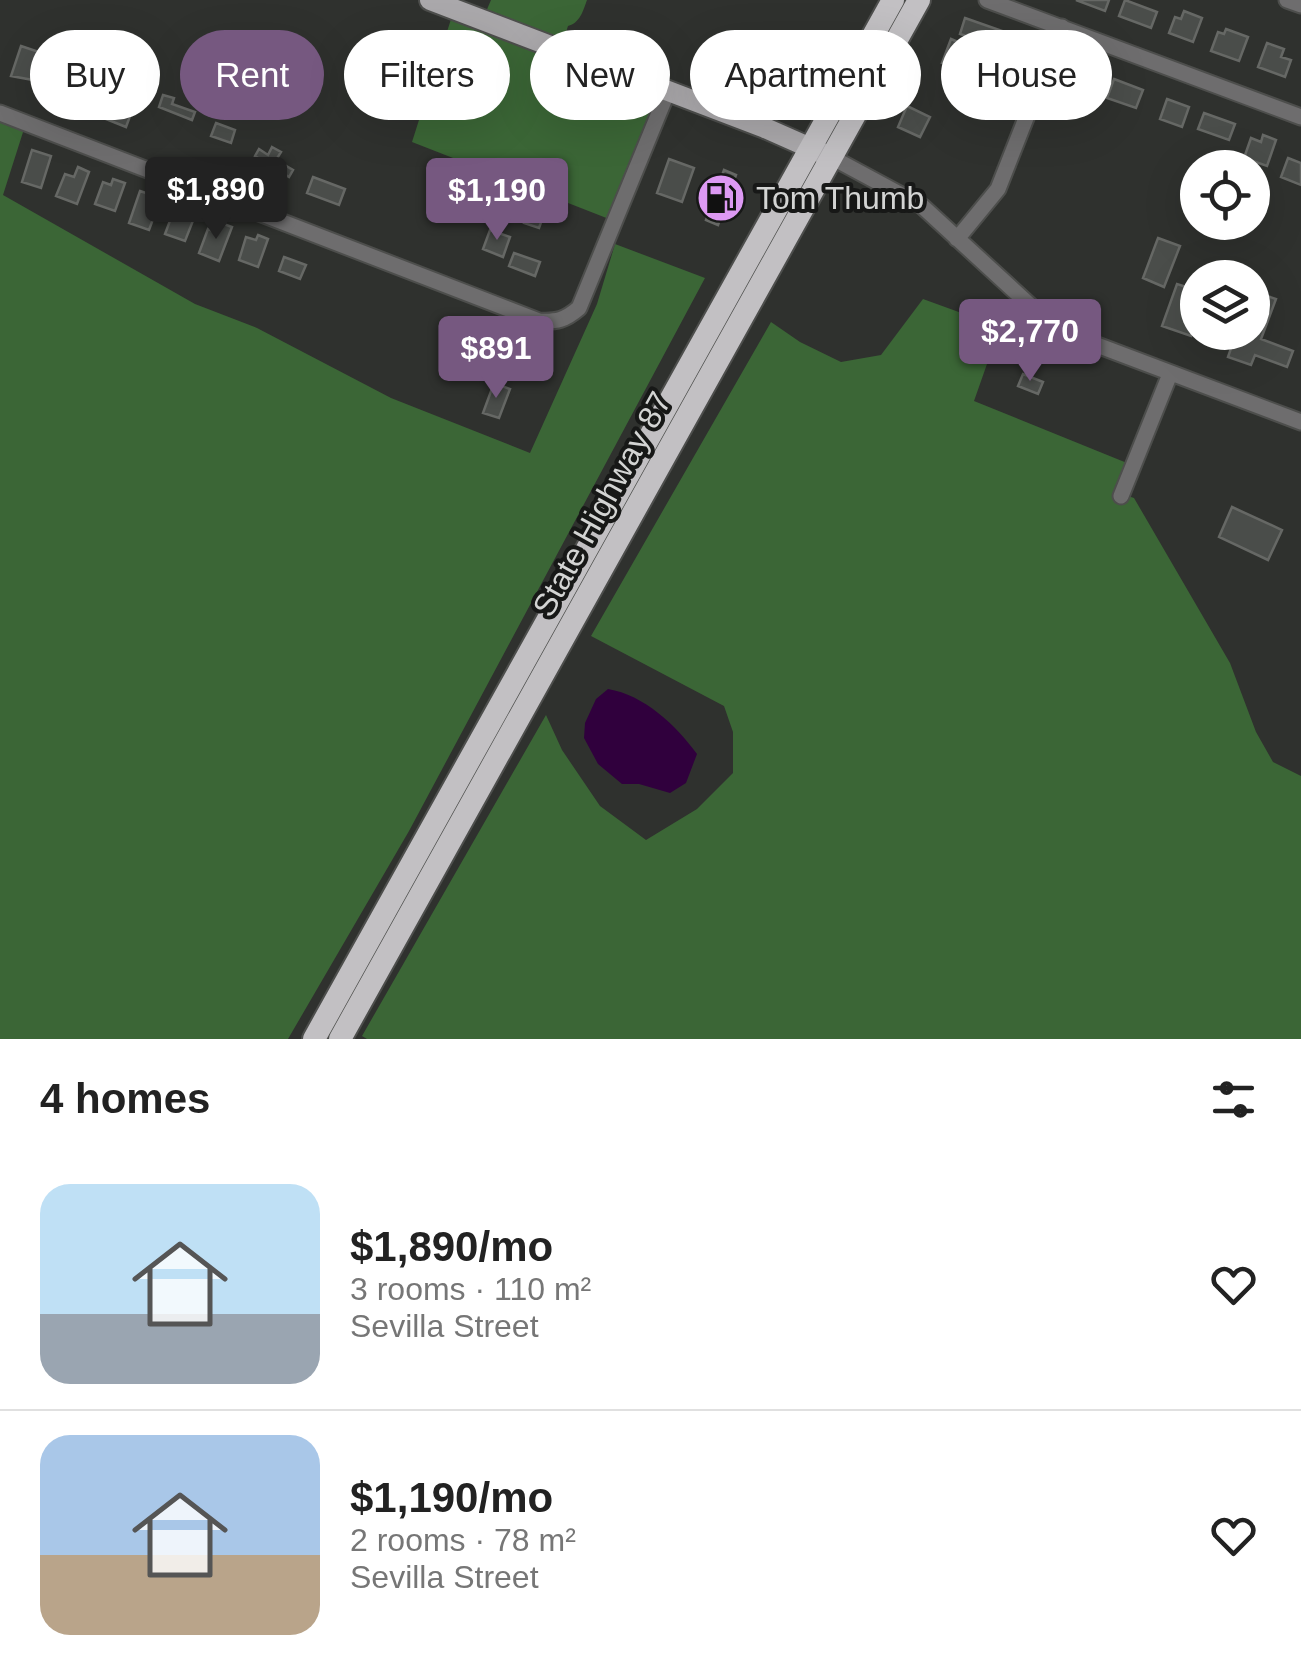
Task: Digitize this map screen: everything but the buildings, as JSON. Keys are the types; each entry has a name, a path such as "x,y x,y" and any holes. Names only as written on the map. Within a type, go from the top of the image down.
{"highway":[{"path":"821,152 893,0"},
{"name":"State Highway 87","path":"335,1034 821,152 919,0"}],"main road":[{"path":"430,0 476,8 530,31"},
{"path":"670,92 821,152"}],"street":[{"path":"989,0 1301,117"},
{"path":"1287,0 1301,5"},
{"path":"958,239 998,189 1062,27"},
{"path":"0,112 539,320 566,320 579,308 656,120"},
{"path":"821,152 922,206 1033,308 1090,342 1301,422"},
{"path":"1122,496 1170,374"}],"green space":[{"path":"491,0 587,0 578,19 567,30 530,32 485,14"},
{"path":"452,16 488,30 448,30"},
{"path":"510,38 530,46 530,120 650,120 609,219 412,142 419,120 510,120"},
{"path":"0,120 24,129 3,195 195,304 257,328 391,398 530,453 597,304 615,244 705,278 409,831 288,1039 0,1039"},
{"path":"923,299 1000,327 974,401 1127,463 1114,500 1124,504 1128,496 1134,498 1230,663 1256,732 1273,762 1301,776 1301,1039 362,1036 546,715 562,750 600,806 646,840 697,809 733,773 733,732 724,706 591,636 771,322 841,362 881,355"}],"shaded area":[{"path":"608,689 646,705 689,743 697,754 686,783 670,793 639,784 622,784 598,764 584,738 585,723 596,699"}],"place":[{"name":"Tom Thumb","path":"721,198"}]}
